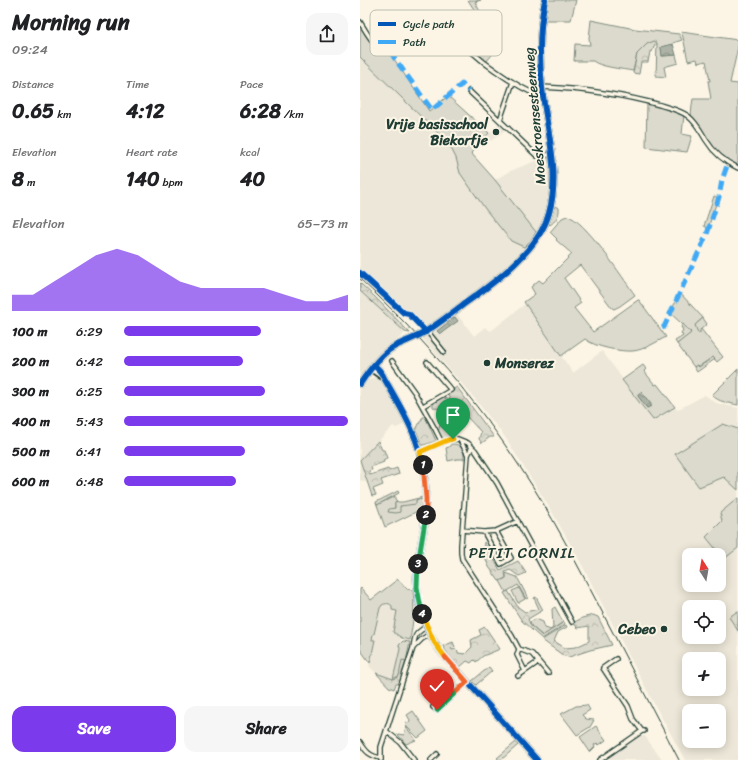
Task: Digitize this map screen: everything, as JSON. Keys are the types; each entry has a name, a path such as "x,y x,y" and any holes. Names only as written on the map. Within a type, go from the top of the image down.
{"main road":[{"name":"Moeskroensesteenweg","path":"360,384 372,367 392,348 427,331 481,292 504,273 524,254 538,237 549,215 554,179 552,154 543,97 540,40 545,0"},
{"path":"372,367 381,372 413,433 420,452 424,472 426,503 418,566 417,587 422,614 430,634 438,649 537,760"}],"street":[{"path":"360,22 370,36"},
{"path":"476,56 500,74 543,97"},
{"path":"500,120 513,82"},
{"path":"542,87 589,90 624,96 680,111 696,123 707,142 718,156 730,165 738,168"},
{"path":"469,91 537,156 552,154"},
{"path":"427,331 444,352"},
{"path":"392,361 410,384 442,443"},
{"path":"423,406 451,390 427,362"},
{"path":"420,452 453,439 468,443 472,447 497,483 572,622"},
{"path":"460,440 468,455"},
{"path":"472,447 468,455 460,553 462,559 519,649 532,654 548,673"},
{"path":"462,530 484,532 496,531 518,520"},
{"path":"484,532 501,564 511,558 496,531"},
{"path":"360,742 369,754 381,759 381,747 413,648 415,635 427,626"},
{"path":"413,648 422,639 430,634"},
{"path":"519,649 518,656 525,672"},
{"path":"600,760 643,731 603,668 616,659"},
{"path":"518,676 538,662"},
{"path":"434,707 437,710 467,682"},
{"path":"386,731 398,740 414,760"},
{"path":"431,760 437,754"}],"shaded area":[{"path":"360,57 448,143 456,158 460,173 486,210 511,240 524,247 520,253 494,277 446,314 420,330 360,276"},
{"name":"Vrije basisschool Biekorfje","path":"500,122 506,129 491,141 486,137"},
{"path":"548,156 551,179 548,206 536,232 495,180 508,172"},
{"path":"360,291 405,332 401,337 384,349 360,377"},
{"path":"525,304 573,373 602,351 653,420 675,407 677,410 705,395 716,403 738,408 738,760 685,760 582,565 551,510 505,437 475,399 422,338 456,313 474,336 485,327 491,331"},
{"path":"376,377 381,380 405,424 396,428 393,426 360,460 360,390 369,380"},
{"path":"360,461 367,483 361,480 360,481"},
{"path":"384,604 392,605 392,610 397,611 393,632 402,638 399,645 400,649 393,679 376,673 369,666 375,641 372,640 373,633 380,608"},
{"path":"640,736 645,736 662,760 611,760 609,757"}],"green space":[{"path":"468,0 481,0 475,2 479,10 474,10"},
{"path":"548,0 576,0 571,20 544,20"},
{"path":"591,20 635,29 679,34 682,40 661,47 662,56 676,55 678,63 664,67 666,77 656,76 657,44 647,44 637,54 633,71 606,66 593,61 574,61 575,44 590,45 589,38"},
{"path":"362,28 370,40 370,56 392,56 429,111 448,96 489,133 471,153 495,180 536,232 524,247 511,241 486,210 460,173 456,158 448,143 360,57 360,30"},
{"path":"681,32 738,40 738,47 730,83 738,84 738,167 722,157 716,151 691,116 693,99 711,99 708,81 710,81 706,61 698,63 697,59 688,61"},
{"path":"654,41 657,44 652,52 650,52 648,62 641,62 639,74 633,73 637,54 647,44"},
{"path":"478,56 491,56 486,62"},
{"path":"647,103 684,115 682,134 692,136 687,152 646,147"},
{"path":"714,196 718,198 708,228 704,226"},
{"path":"556,206 559,208 559,213 550,225 549,224 554,208"},
{"path":"567,216 574,219 593,238 635,295 614,309 580,265 564,278 581,303 574,308 593,332 639,300 666,337 646,347 633,351 622,351 608,348 589,342 585,339 561,356 524,302 535,294 531,287 539,280 543,283 572,254 556,240 557,239 550,232 562,218"},
{"path":"360,283 410,333 405,332 360,291"},
{"path":"680,293 703,318 695,325 700,330 701,329 723,357 717,362 713,357 698,367 697,365 694,367 677,344 691,332 670,313"},
{"path":"703,318 707,324 700,330 700,333 698,333 695,325"},
{"path":"683,324 691,333 677,344 675,341 683,336 681,333 683,330 681,327"},
{"path":"713,357 715,359 697,372 694,367 697,365 699,367"},
{"path":"643,365 646,369 644,371 655,385 657,384 675,407 653,420 622,380","holes":["642,393 651,406 647,408 638,396"]},
{"path":"738,369 738,405 724,402 714,397 712,395"},
{"path":"457,387 494,437 490,437 482,443 479,439 481,432 468,418 458,415 447,393"},
{"path":"442,397 450,400 452,408 445,411 433,407 433,404"},
{"path":"425,416 436,441 422,445 416,430 422,418"},
{"path":"441,424 449,427 449,437 443,439 441,438 438,432"},
{"path":"723,424 738,429 738,490 724,477 699,487 675,454"},
{"path":"378,441 387,458 383,460 384,462 371,467 372,470 369,471 370,475 388,469 389,471 397,468 399,474 381,480 383,485 373,489 376,495 372,496 360,460"},
{"path":"451,444 458,445 462,448 464,452 464,459 448,461 446,448"},
{"path":"398,491 399,493 377,505 376,502"},
{"path":"395,496 397,501 395,503 395,508 388,511 416,500 423,499 422,509 385,527 377,505"},
{"path":"423,497 423,499 416,500 416,504 400,506 400,512 388,512 389,509 395,508 395,503 397,501 403,502"},
{"path":"738,498 738,548 726,557 726,548 715,548 706,537 722,521 720,513"},
{"path":"484,542 500,570 518,561 526,573 519,576 510,570 505,572 506,578 499,581 489,567 483,553"},
{"path":"506,573 517,577 528,598 526,599 518,585 506,592 500,581 506,578"},
{"path":"398,579 407,589 413,590 414,603 410,640 402,638 393,632 397,611 392,610 392,606 389,604 382,605 373,634 372,640 375,640 370,663 360,649 360,589 361,588 371,600"},
{"path":"519,588 525,599 518,603 512,591"},
{"path":"508,591 518,607 525,612 539,609 534,598 536,597 543,610 528,619 531,626 542,636 564,622 565,624 542,639 522,621 504,593"},
{"path":"555,607 563,622 543,636 531,626 530,622 536,619 543,622 545,628 551,630 553,627 552,609"},
{"path":"738,611 738,631 729,617"},
{"path":"593,615 598,617 612,645 569,657 564,656 542,640 566,625 567,627 558,632 554,641 565,648 576,647 589,641 589,626 578,628 573,623 582,618"},
{"path":"485,627 500,649 483,656 476,662 474,660 471,663 467,661 459,668 450,659 443,646 453,642 455,647 451,648 452,650 456,649 458,653 465,654 472,647 471,640 481,635 479,630"},
{"path":"403,641 410,642 406,661 404,660 399,676 393,679 400,649 399,645"},
{"path":"402,660 406,661 399,684 396,684 394,689 389,687 376,673 393,679 399,676"},
{"path":"489,667 492,671 476,685 472,681"},
{"path":"587,705 590,710 582,715 586,719 594,720 590,727 577,735 561,714 576,706"},
{"path":"413,711 427,731 418,738 405,725 406,722 409,723 410,720 407,715"},
{"path":"596,726 606,740 599,745 597,743 594,745 595,747 590,752 580,737"},
{"path":"406,727 416,740 406,744 398,734 404,735"},
{"path":"516,742 518,745 501,760 497,758"}],"water":[{"path":"673,44 676,55 662,56 661,47"},
{"path":"455,317 458,321 440,334 437,331"},
{"path":"641,392 651,406 647,408 638,396"}],"railway":[{"path":"360,279 405,323 447,370 486,419 522,470 543,503 571,553 679,760"}],"marked path":[{"path":"393,56 432,110 462,84 469,91"},
{"path":"662,328 664,327 707,234 728,163"}],"cycle path":[{"path":"360,384 374,364 387,351 417,337 430,329 501,276 526,253 544,227 549,213 554,182 552,150 544,103 540,65 540,43 545,0"},
{"path":"360,273 404,313 409,314 426,332"},
{"path":"374,365 382,374 403,412 414,435 422,460 426,509 417,572 417,584 423,619 433,640 447,659 537,760"}],"place":[{"name":"Vrije basisschool Biekorfje","path":"496,132"},
{"name":"Monserez","path":"487,363"},
{"name":"Cebeo","path":"664,629"}],"district":[{"name":"PETIT CORNIL","path":"522,553"}],"route":[{"path":"437,710 467,682 438,649 422,614 417,587 417,574 425,520 426,498 424,472 420,452 453,439"}]}
